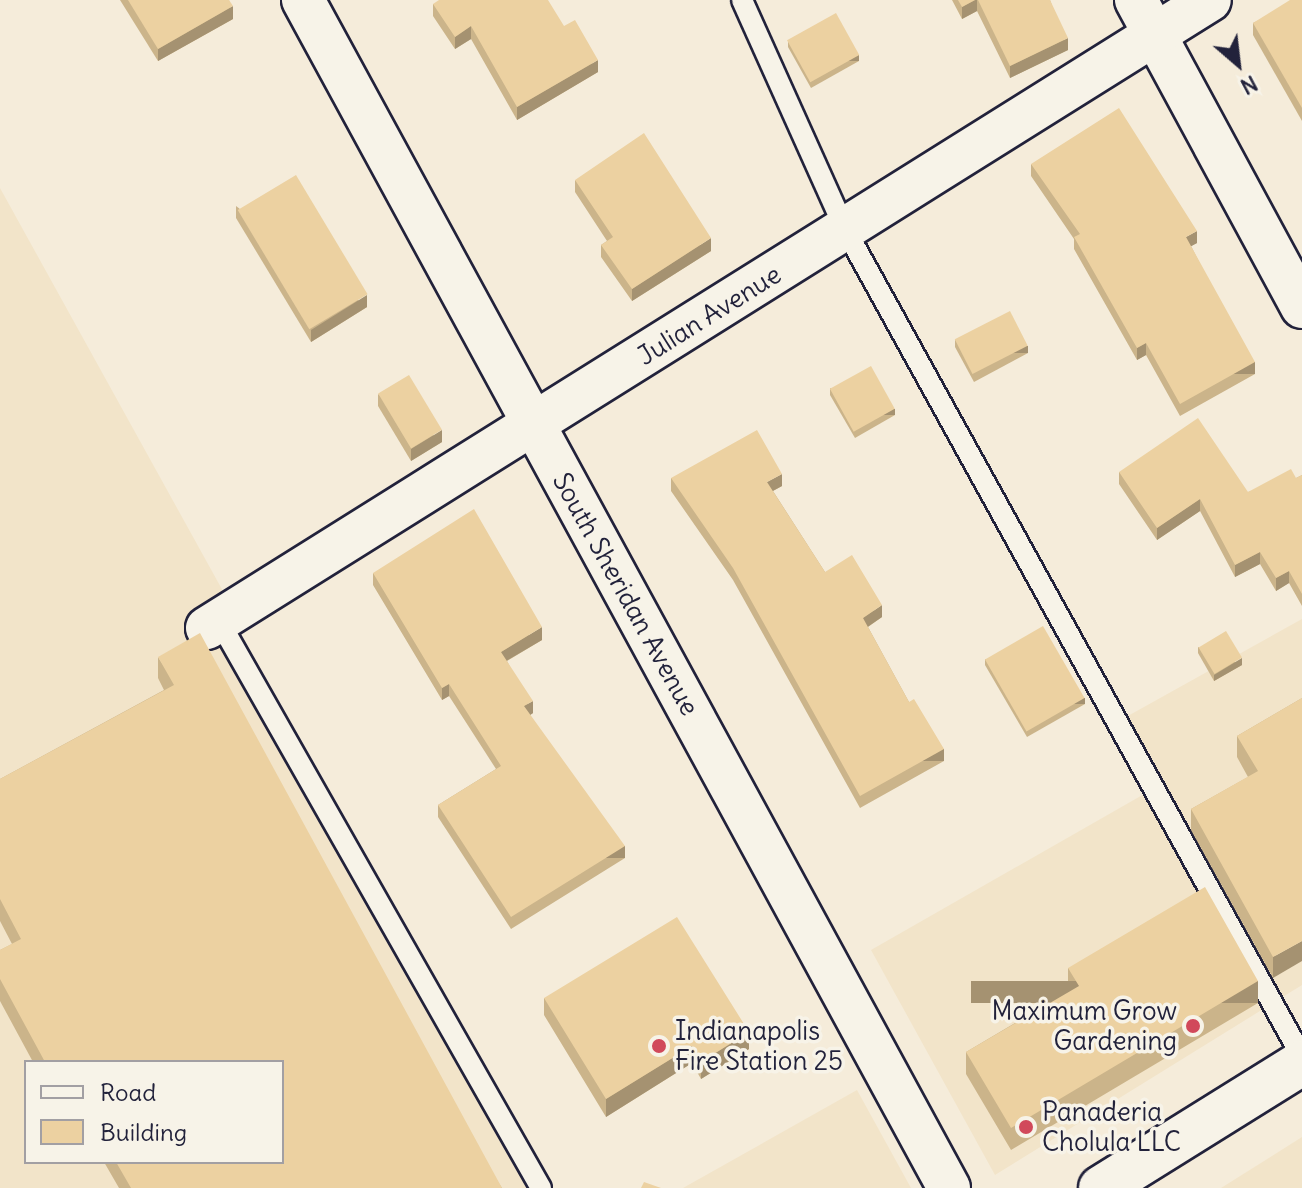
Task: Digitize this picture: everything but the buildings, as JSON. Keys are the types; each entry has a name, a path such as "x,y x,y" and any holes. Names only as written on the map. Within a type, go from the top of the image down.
{"main road":[{"path":"1101,1188 1302,1060"}],"street":[{"name":"South Sheridan Avenue","path":"303,0 949,1188"},
{"name":"Julian Avenue","path":"213,625 534,427 845,229 1144,18 1210,0"},
{"path":"1144,18 1302,307"}],"lane":[{"path":"742,0 845,229 1302,1060"},
{"path":"213,625 541,1188"}],"shaded area":[{"path":"0,188 234,611 219,621 541,1188 0,1188"},
{"path":"1302,619 1302,985 995,1175 871,950 1153,789 1117,722"},
{"path":"857,1090 911,1188 683,1188"},
{"path":"1302,1137 1302,1188 1221,1188"}],"place":[{"name":"Maximum Grow Gardening","path":"1193,1026"},
{"name":"Indianapolis Fire Station 25","path":"659,1046"},
{"name":"Panaderia Cholula LLC","path":"1026,1127"}]}
